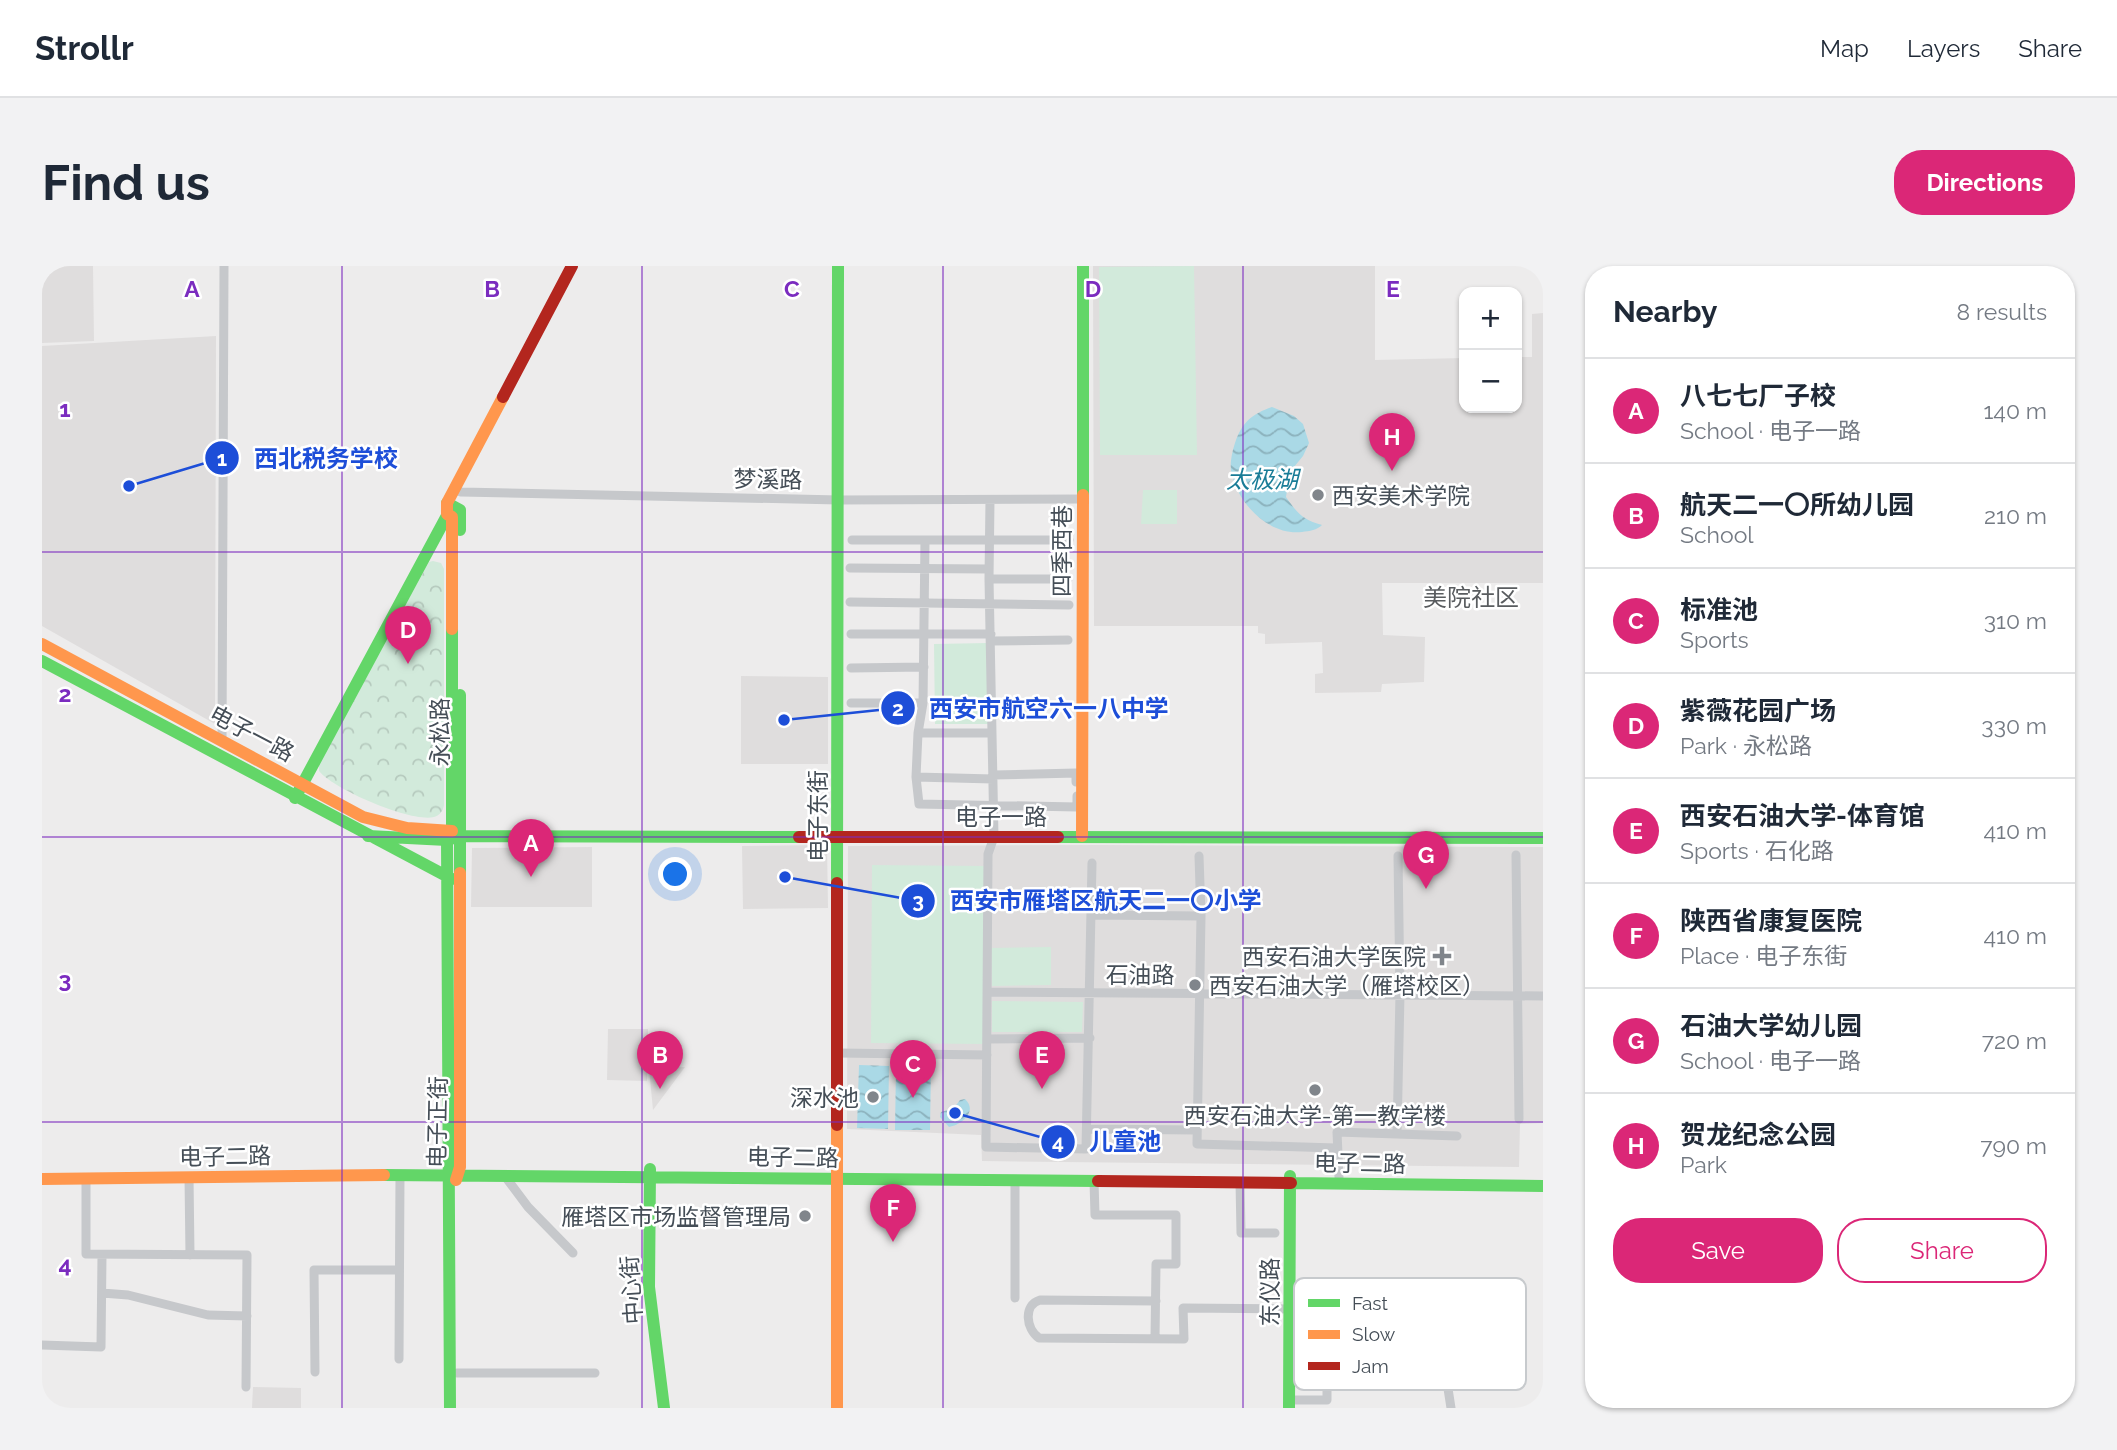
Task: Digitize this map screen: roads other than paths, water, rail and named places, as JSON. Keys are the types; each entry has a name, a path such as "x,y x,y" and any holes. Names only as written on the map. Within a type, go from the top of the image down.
{"main road":[{"path":"295,798 449,508 572,266"},
{"path":"457,490 582,266"},
{"name":"电子东街","path":"837,1408 838,266"},
{"name":"四季西巷","path":"1082,836 1083,266"},
{"name":"永松路","path":"449,508 452,517 453,836"},
{"name":"电子一路","path":"42,644 363,817 386,825 453,836"},
{"name":"电子一路","path":"42,661 295,798 453,879"},
{"name":"电子一路","path":"368,836 1543,838"},
{"name":"电子正街","path":"453,836 457,1408"},
{"name":"电子正街","path":"450,1408 454,1171"},
{"name":"电子二路","path":"42,1179 400,1175 454,1171 504,1175 650,1172"},
{"name":"电子二路","path":"42,1173 650,1172 1293,1179 1543,1186"},
{"name":"中心街","path":"650,1172 649,1287 664,1408"},
{"name":"电子二路","path":"837,1174 1015,1180 1240,1182 1339,1177 1543,1178"},
{"name":"东仪路","path":"1293,1179 1290,1308 1294,1405"},
{"name":"东仪路","path":"1293,1179 1294,1405"}],"street":[{"path":"222,741 224,266"},
{"name":"梦溪路","path":"457,490 839,500 1082,499"},
{"path":"990,500 994,837 988,854 986,1147 1086,1149 1092,863"},
{"path":"852,540 1069,540"},
{"path":"916,777 1076,773 1077,807 919,804 916,777 918,733 923,703 925,540"},
{"path":"850,568 989,569"},
{"path":"989,579 1068,579"},
{"path":"850,602 1069,605"},
{"path":"851,634 1068,640"},
{"path":"851,668 924,667"},
{"path":"851,703 923,703"},
{"path":"918,733 992,733"},
{"path":"1516,855 1519,1119"},
{"path":"1199,856 1201,916 1197,1144 1336,1148"},
{"path":"1397,1134 1400,994 1398,856"},
{"path":"1091,915 1201,916"},
{"name":"石油路","path":"988,992 1543,996"},
{"path":"987,1039 1090,1038"},
{"path":"839,1053 987,1055"},
{"path":"1087,1129 1197,1130"},
{"path":"1339,1177 1337,1132 1457,1136"},
{"path":"399,1359 400,1175"},
{"path":"504,1175 528,1207 573,1253"},
{"path":"189,1177 190,1255"},
{"path":"86,1178 86,1254 247,1255 246,1387"},
{"path":"1015,1180 1015,1298"},
{"path":"1094,1181 1095,1215 1176,1215 1176,1264 1156,1264 1155,1339"},
{"path":"1240,1182 1241,1233 1275,1233"},
{"path":"42,1345 101,1348 102,1255"},
{"path":"315,1372 314,1270 399,1270"},
{"path":"102,1293 128,1295 208,1315 247,1316"},
{"path":"1156,1301 1040,1300 1029,1308 1029,1328 1032,1334 1039,1338 1184,1339 1184,1308 1290,1308"},
{"path":"457,1373 595,1373"},
{"path":"1448,1390 1451,1408"},
{"path":"1294,1405 1327,1404"}],"water":[{"name":"太极湖","path":"1272,407 1294,416 1303,424 1309,443 1289,478 1286,497 1301,515 1322,525 1313,530 1290,532 1268,524 1241,497 1231,471 1233,451 1241,429 1249,420"},
{"name":"深水池","path":"859,1065 889,1066 888,1129 857,1128"},
{"path":"896,1067 931,1067 930,1130 895,1130"},
{"path":"965,1099 970,1108 967,1117 949,1127 940,1117 941,1112 954,1108 960,1100"}],"place":[{"name":"贺龙纪念公园","path":"1392,471"},
{"name":"西北税务学校","path":"129,486"},
{"name":"西安美术学院","path":"1318,495"},
{"name":"紫薇花园广场","path":"408,664"},
{"name":"西安市航空六一八中学","path":"784,720"},
{"name":"八七七厂子校","path":"531,877"},
{"name":"西安市雁塔区航天二一〇小学","path":"785,877"},
{"name":"石油大学幼儿园","path":"1426,889"},
{"name":"西安石油大学医院","path":"1442,956"},
{"name":"西安石油大学（雁塔校区）","path":"1195,985"},
{"name":"航天二一〇所幼儿园","path":"660,1089"},
{"name":"西安石油大学-体育馆","path":"1042,1089"},
{"name":"西安石油大学-第一教学楼","path":"1315,1090"},
{"name":"深水池","path":"873,1097"},
{"name":"标准池","path":"913,1098"},
{"name":"儿童池","path":"955,1113"},
{"name":"雁塔区市场监督管理局","path":"805,1216"},
{"name":"陕西省康复医院","path":"893,1242"}],"district":[{"name":"美院社区","path":"1471,597"}]}
